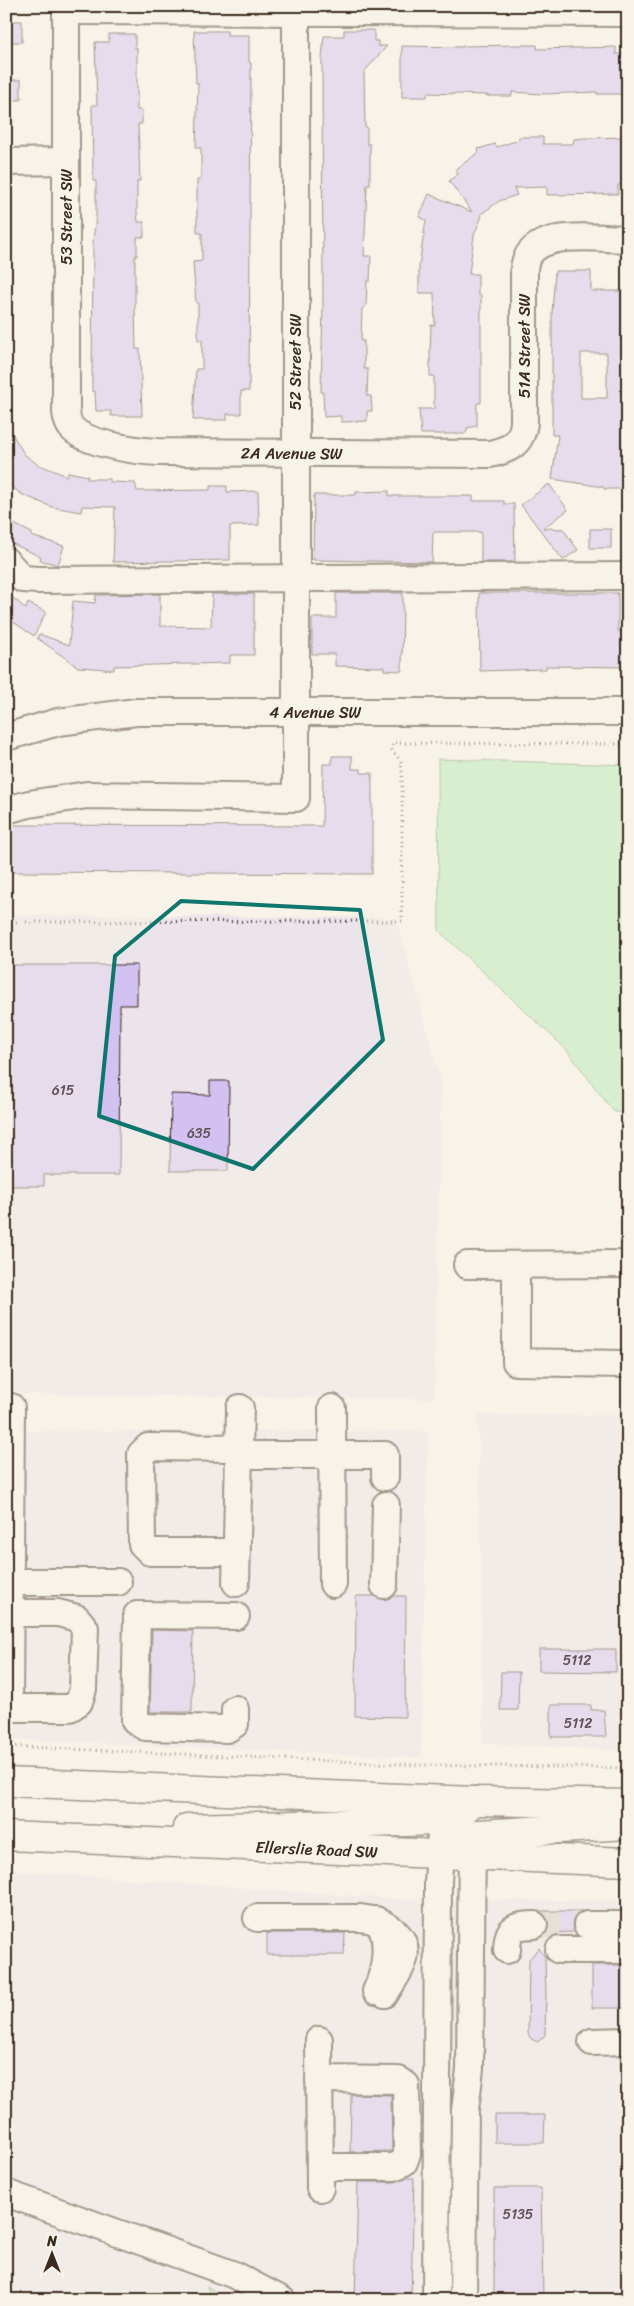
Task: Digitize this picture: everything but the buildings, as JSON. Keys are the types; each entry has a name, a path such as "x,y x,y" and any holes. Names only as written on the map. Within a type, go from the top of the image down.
{"main road":[{"path":"6,1782 100,1786 442,1810 455,1818 474,1800 628,1804"},
{"path":"6,1800 100,1786"},
{"path":"95,1840 222,1826 442,1810"},
{"path":"472,1844 628,1825"},
{"path":"440,1854 450,1841 461,1834 472,1844 628,1862"},
{"name":"Ellerslie Road SW","path":"6,1836 440,1854"}],"street":[{"path":"66,9 628,13"},
{"name":"53 Street SW","path":"66,9 66,412 70,427"},
{"name":"52 Street SW","path":"6,810 29,804 87,795 296,798 296,12"},
{"path":"6,162 66,161"},
{"name":"51A Street SW","path":"515,445 523,430 524,422 525,260 534,247 556,239 628,239"},
{"name":"2A Avenue SW","path":"70,427 90,438 140,451 490,454 508,450 515,445"},
{"path":"6,561 23,579 30,580 628,576"},
{"name":"4 Avenue SW","path":"6,737 58,722 136,712 628,712"},
{"path":"467,1265 628,1264"},
{"path":"516,1265 516,1362 622,1364 628,1362"},
{"path":"8,1613 58,1613 77,1618 84,1628 83,1689 79,1702 70,1708 8,1708 8,1613 10,1582 8,1504 11,1407"},
{"path":"236,1583 240,1408"},
{"path":"332,1408 333,1584"},
{"path":"237,1552 150,1552 142,1544 141,1454 148,1447 239,1452 386,1455 385,1477"},
{"path":"384,1585 386,1505"},
{"path":"10,1582 118,1582"},
{"path":"235,1709 235,1724 227,1729 145,1727 135,1721 137,1615 236,1616"},
{"path":"463,2300 465,2110 470,2069 474,1800"},
{"path":"436,2300 442,1810"},
{"path":"257,1918 360,1918 376,1920 398,1935 404,1948 402,1964 380,1994"},
{"path":"587,1925 628,1924"},
{"path":"507,1950 508,1938 512,1930 519,1926 534,1925"},
{"path":"559,1950 628,1950"},
{"path":"319,2040 319,2079 320,2177 394,2167 404,2162 407,2154 406,2084 399,2080 319,2079"},
{"path":"628,2041 592,2048 628,2053"},
{"path":"6,2193 232,2274 282,2300"}],"path":[{"path":"6,922 402,921 402,772 398,755 391,749 393,743 628,744"},
{"path":"6,1746 421,1765 628,1768"}],"highlighted area":[{"path":"181,901 360,910 383,1040 253,1169 99,1116 115,956"}],"shaded area":[{"path":"6,915 396,918 441,1081 434,1399 6,1394"},
{"path":"478,1415 628,1415 628,1751 483,1743"},
{"path":"6,1431 428,1431 421,1758 6,1739"},
{"path":"6,1870 398,1899 628,1901 628,2300 6,2300"}],"green space":[{"path":"438,759 628,765 628,1115 613,1111 565,1048 439,931"},
{"path":"207,2286 228,2300 211,2300"}],"tunnel":[{"path":"534,1925 587,1925"}]}
